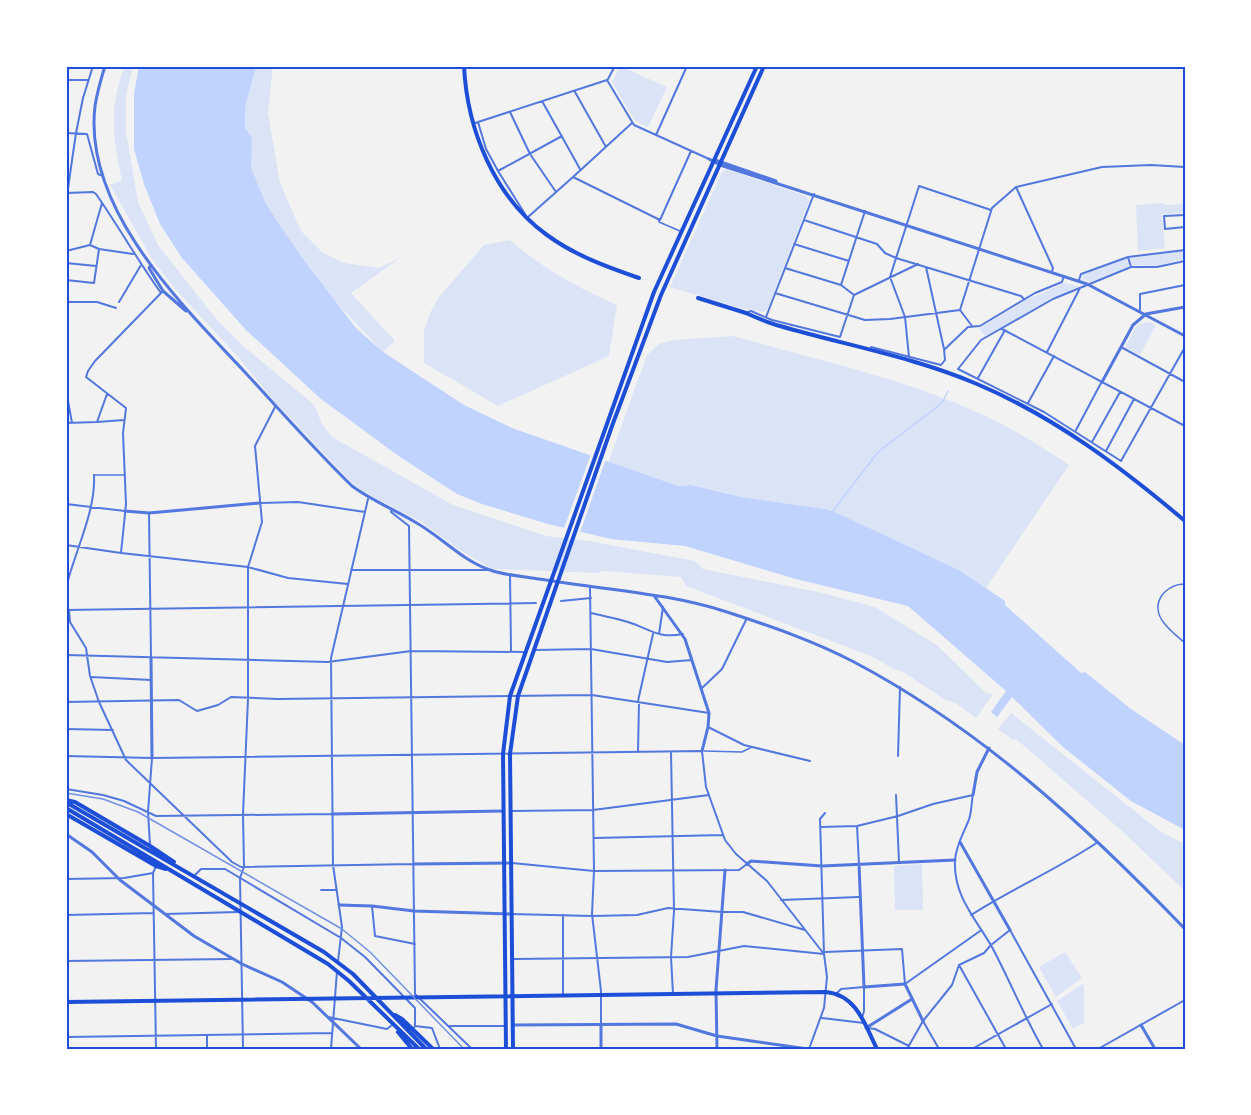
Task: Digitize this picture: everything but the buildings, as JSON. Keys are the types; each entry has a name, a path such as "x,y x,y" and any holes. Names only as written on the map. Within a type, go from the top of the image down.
{"main road":[{"path":"464,66 467,96 476,123 480,146 491,169 509,197 545,234 595,262 639,278"},
{"path":"506,1049 503,754 510,696 663,271 757,66"},
{"path":"513,1049 510,754 518,696 612,426 670,274 764,66"},
{"path":"698,298 772,324 919,364 962,378 993,392 1082,440 1131,476 1185,521"},
{"path":"67,804 75,802 150,846 178,867"},
{"path":"67,804 338,961 392,1013 417,1047"},
{"path":"67,804 175,873 337,970 417,1047 426,1049"},
{"path":"66,814 156,866 175,873"},
{"path":"66,1002 826,992 836,994 852,1003 876,1048"},
{"path":"392,1013 414,1028 433,1049"}],"street":[{"path":"66,202 75,134 93,66"},
{"path":"105,66 96,98 94,118 103,176 111,198 151,265 196,320 352,486 368,499 416,522 464,557 489,570"},
{"path":"615,66 607,80 476,123 486,149 527,218 632,123"},
{"path":"656,135 687,66"},
{"path":"66,80 88,80"},
{"path":"607,80 632,123 691,151 720,163 1087,284 1185,336"},
{"path":"575,90 606,147"},
{"path":"542,101 581,170"},
{"path":"510,112 530,154 556,192"},
{"path":"66,133 87,134 98,174 103,176"},
{"path":"498,171 562,136"},
{"path":"681,232 658,222 691,151"},
{"path":"960,310 991,210 1016,187 1102,167 1151,165 1185,167"},
{"path":"66,166 71,166"},
{"path":"573,177 660,220"},
{"path":"909,357 905,317 890,277 919,186 991,210"},
{"path":"1016,187 1053,268 1052,272"},
{"path":"67,193 93,191 133,254 162,292 196,320"},
{"path":"766,317 813,194"},
{"path":"90,245 102,203"},
{"path":"841,285 865,211"},
{"path":"1185,215 1164,216 1165,229 1185,227"},
{"path":"804,220 877,244 885,253 896,258 1021,296 1024,299"},
{"path":"794,244 849,261"},
{"path":"66,251 90,245 99,249 133,254"},
{"path":"66,280 94,283 99,249"},
{"path":"1078,281 1081,274 1128,256 1185,250"},
{"path":"1128,256 1131,267"},
{"path":"1185,261 1157,267 1131,267 1053,299 981,340 959,366 959,370 1028,403 1076,430 1121,461 1185,347"},
{"path":"66,263 96,266"},
{"path":"746,313 751,311 838,337 843,335 854,295 918,264"},
{"path":"119,302 141,265"},
{"path":"151,265 149,268 162,292"},
{"path":"871,347 941,366 945,360 944,349 926,267"},
{"path":"785,268 841,285 854,295"},
{"path":"944,349 947,349 968,327 980,326 1024,299 1062,282 1064,276"},
{"path":"1140,312 1140,294 1185,285"},
{"path":"1047,352 1080,288"},
{"path":"121,553 125,510 124,420 126,408 86,377 95,361 162,292"},
{"path":"775,293 866,320 960,310"},
{"path":"66,302 97,302 116,308"},
{"path":"1076,430 1133,325 1146,314 1185,307"},
{"path":"960,310 972,326"},
{"path":"1003,329 1185,426"},
{"path":"978,378 1003,329"},
{"path":"1121,347 1185,382"},
{"path":"1028,403 1054,356"},
{"path":"92,358 95,361"},
{"path":"66,390 72,423"},
{"path":"1092,442 1120,392"},
{"path":"97,422 107,394"},
{"path":"1106,451 1134,399"},
{"path":"243,1049 240,878 244,867 248,567 262,522 255,446 275,406"},
{"path":"66,423 124,420"},
{"path":"66,588 80,547 95,489 94,475 126,476"},
{"path":"338,961 342,927 333,865 331,662 368,499"},
{"path":"66,504 149,513 260,503 298,502 365,512"},
{"path":"392,510 391,512 410,526 416,994 472,1049"},
{"path":"149,513 152,758 148,812 150,846"},
{"path":"66,545 248,567 288,578 348,584"},
{"path":"351,570 489,570 590,588 691,602 783,631 852,660 900,687 989,748 1098,842 1185,929"},
{"path":"510,575 511,650"},
{"path":"1185,584 1169,587 1162,594 1158,606 1160,618 1164,624 1185,643"},
{"path":"590,588 594,871 592,916 601,995 601,1049"},
{"path":"654,596 683,634 708,713 708,727 702,751 704,778 723,835 732,850 766,881 825,953"},
{"path":"561,601 591,598"},
{"path":"536,603 67,609 70,622 84,644 90,676 99,702 124,757 232,862 244,867 512,863 594,871 739,870 751,861 822,866 955,860"},
{"path":"659,635 663,607"},
{"path":"591,613 630,622 653,634 672,636 683,634"},
{"path":"701,689 722,669 747,619"},
{"path":"638,752 638,702 653,634"},
{"path":"534,650 591,649 667,663 692,660"},
{"path":"66,655 331,662 411,651 511,650 525,652"},
{"path":"90,676 151,680"},
{"path":"898,756 900,687"},
{"path":"66,702 179,700 197,711 218,705 231,697 248,699 592,695 708,713"},
{"path":"708,727 729,739 810,761"},
{"path":"66,729 113,730"},
{"path":"66,756 152,758 742,752 753,747"},
{"path":"989,748 977,772 969,820 955,860 960,895 980,931 991,945 1043,1049"},
{"path":"671,752 673,994"},
{"path":"66,789 124,801 156,816 503,811"},
{"path":"510,811 593,810 709,795"},
{"path":"896,795 899,862"},
{"path":"820,827 857,826 973,795"},
{"path":"513,1026 676,1024 717,1036 809,1049 824,1008 826,992 820,827 820,819 825,813"},
{"path":"821,1018 863,1021 864,987 857,826"},
{"path":"66,834 92,852 118,878 194,936 242,964 282,982 307,999 361,1049"},
{"path":"593,838 723,835"},
{"path":"960,842 1077,1049"},
{"path":"971,915 994,900 1079,855 1098,842"},
{"path":"156,866 153,873 156,1049"},
{"path":"194,876 201,868 222,868 341,938 365,957 415,1008 414,1028 432,1028 440,1049"},
{"path":"717,1049 717,994 725,870"},
{"path":"66,879 118,878 153,873"},
{"path":"321,890 337,890"},
{"path":"781,900 860,897"},
{"path":"339,905 592,916 637,915 673,909 743,912 805,930"},
{"path":"372,906 375,936 415,944"},
{"path":"164,914 240,912"},
{"path":"66,915 154,914"},
{"path":"563,915 563,996"},
{"path":"866,1028 875,1029 908,1047 923,1021 951,985 959,965 984,953 1010,930"},
{"path":"836,994 841,989 905,984 980,931"},
{"path":"512,958 698,956 744,945 825,953 902,950 905,984 939,1049"},
{"path":"66,961 234,959"},
{"path":"959,965 1006,1049"},
{"path":"331,1049 331,1019 337,970"},
{"path":"866,1028 912,999"},
{"path":"1098,1049 1185,1000"},
{"path":"972,1049 1052,1004"},
{"path":"331,1019 387,1029 393,1024"},
{"path":"1142,1025 1155,1049"},
{"path":"449,1026 506,1026"},
{"path":"66,1037 332,1033"},
{"path":"207,1035 207,1049"}],"shaded area":[{"path":"125,66 133,66 126,95 126,132 138,202 158,245 217,320 242,345 312,403 322,424 332,437 453,505 546,536 589,541 695,561 703,569 818,592 875,607 938,646 986,693 993,694 976,718 903,672 871,656 686,586 681,577 603,571 599,573 492,569 458,549 420,521 373,497 352,483 274,401 239,358 175,289 152,259 110,185 122,180 116,151 114,109"},
{"path":"217,66 273,66 268,113 280,183 301,231 323,253 345,263 379,268 400,258 351,293 395,341 383,352 336,302 260,206"},
{"path":"620,66 667,87 648,127 635,121 612,82"},
{"path":"726,169 806,196 809,201 768,308 764,312 740,308 670,287 722,172"},
{"path":"1164,203 1165,205 1185,204 1185,213 1162,214 1165,248 1138,251 1136,205"},
{"path":"510,240 561,277 617,305 609,356 498,406 424,363 424,330 439,297 484,245"},
{"path":"1185,251 1185,259 1157,266 1132,265 1130,258"},
{"path":"1127,258 1129,264 1127,267 1090,282 1082,279 1082,275"},
{"path":"1064,283 1078,286 985,336 979,329 1026,300"},
{"path":"1150,322 1156,325 1140,355 1125,347 1135,328 1140,324"},
{"path":"733,336 875,375 945,399 1011,429 1069,465 986,588 959,570 825,509 741,497 691,485 678,486 608,463 647,355 659,344 673,340"},
{"path":"1011,713 1161,832 1185,844 1185,891 1121,830 1016,739 1013,740 998,729"},
{"path":"922,864 923,910 895,910 894,866"},
{"path":"1065,952 1082,978 1056,997 1039,967"},
{"path":"1084,983 1084,1023 1073,1029 1057,1001"}],"water":[{"path":"139,66 256,66 245,107 245,128 252,138 251,168 265,202 306,263 356,328 383,352 464,405 512,428 678,486 691,485 741,497 825,509 959,570 1005,601 1005,605 1081,673 1085,672 1131,709 1185,745 1185,830 1131,801 1063,747 1012,697 997,717 991,712 1006,691 908,606 796,579 685,546 611,539 548,524 457,494 400,457 321,399 246,330 182,258 160,224 144,184 134,149 134,94"}],"pier":[{"path":"591,454 606,459 579,535 563,531"}],"waterway":[{"path":"832,512 878,452 942,403 948,391"}],"railway":[{"path":"66,793 103,799 138,812 342,929 370,952 464,1049"}]}
